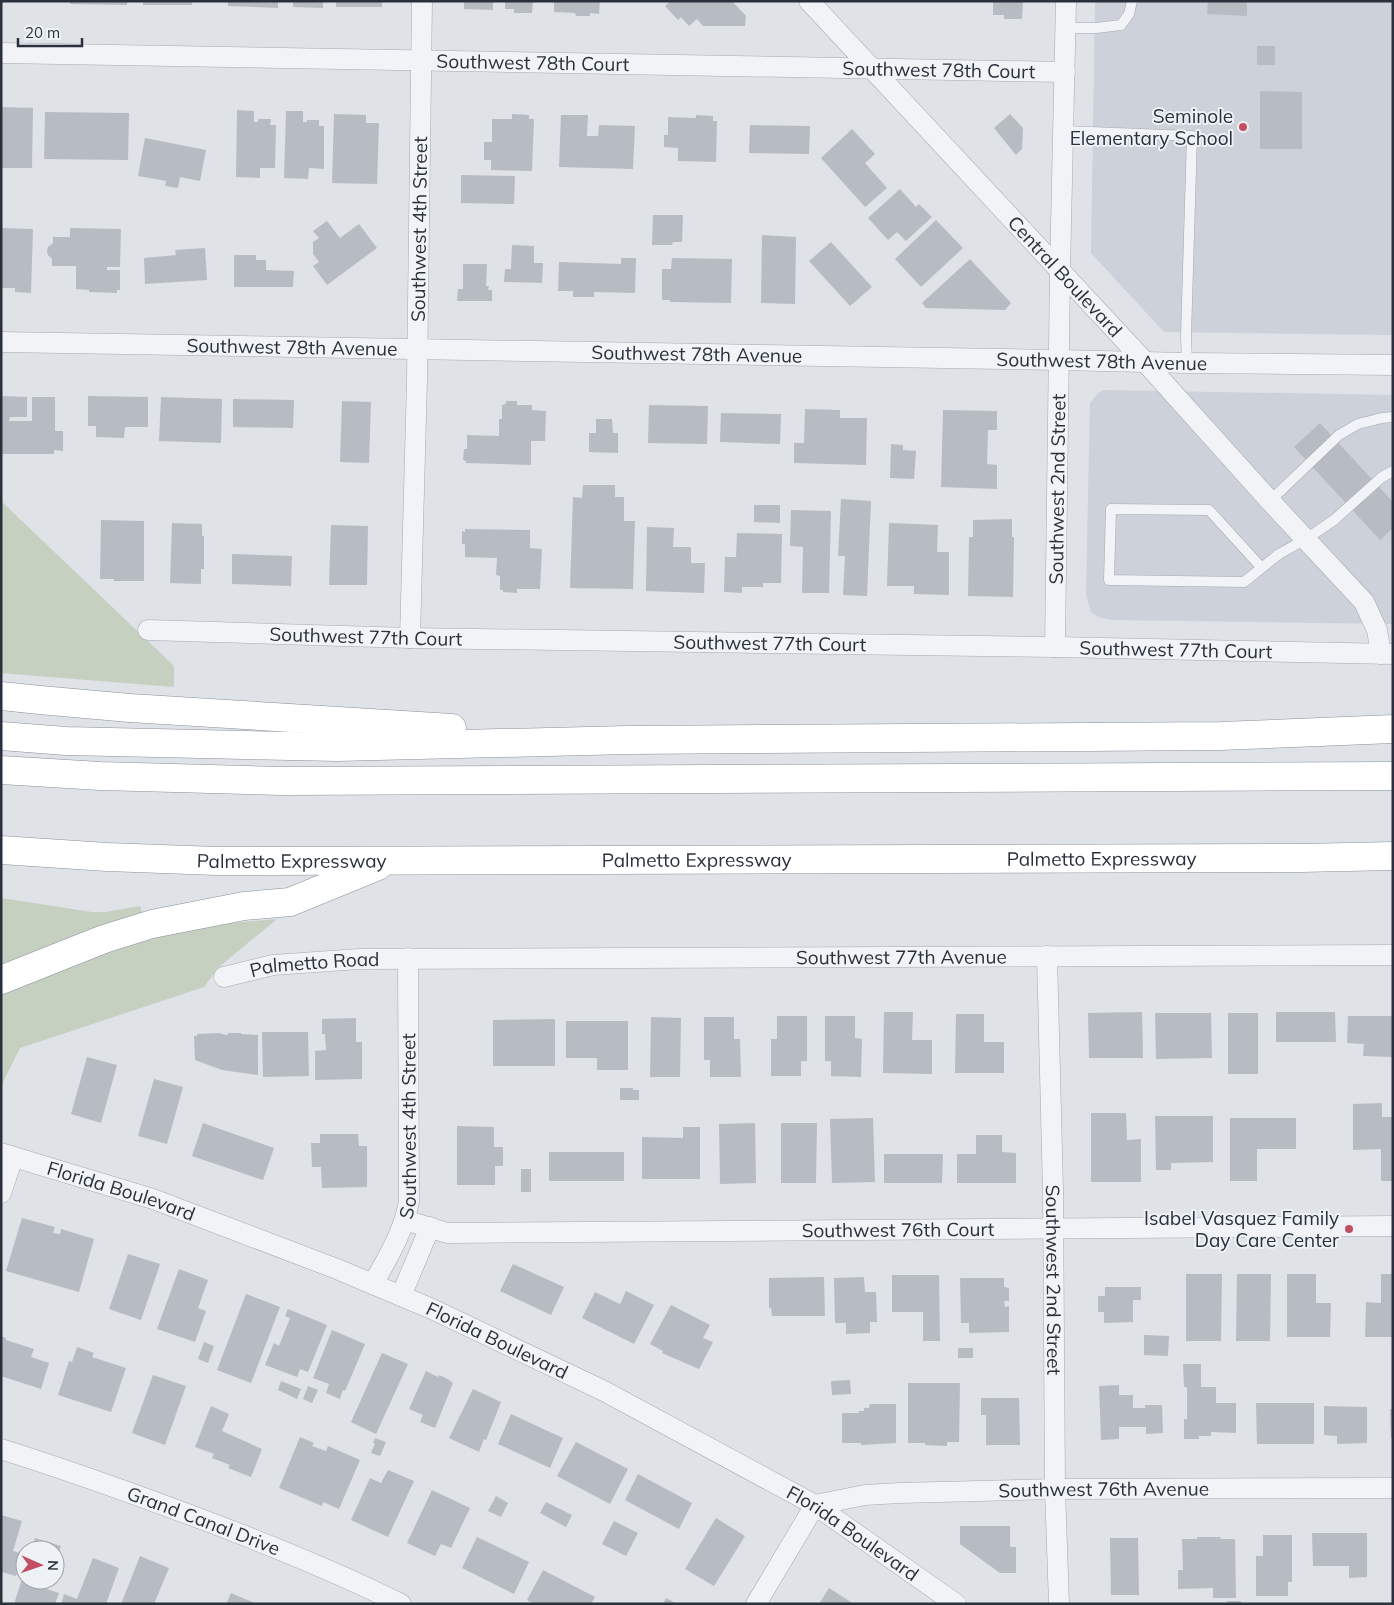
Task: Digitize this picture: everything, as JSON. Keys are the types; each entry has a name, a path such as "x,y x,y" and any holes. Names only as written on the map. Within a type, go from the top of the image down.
{"highway":[{"path":"1,696 130,708 628,740"},
{"path":"1,736 66,741 336,747 628,740 1221,736 1393,729"},
{"path":"1,770 100,776 281,781 1393,776"},
{"name":"Palmetto Expressway","path":"8,853 217,861 1301,858 1393,856"},
{"path":"1,980 104,939 152,924 244,906 290,902 390,861"}],"street":[{"name":"Southwest 4th Street","path":"410,638 417,350 422,1"},
{"name":"Central Boulevard","path":"809,1 1146,362 1270,501 1364,602 1387,654"},
{"name":"Southwest 2nd Street","path":"1055,647 1066,1"},
{"name":"Southwest 78th Court","path":"1,53 1065,72"},
{"name":"Southwest 78th Avenue","path":"1,342 1393,365"},
{"name":"Southwest 77th Court","path":"148,630 410,638 1055,647 1387,654"},
{"name":"Southwest 77th Avenue","path":"408,958 1393,955"},
{"name":"Southwest 2nd Street","path":"1047,956 1059,1604"},
{"name":"Southwest 4th Street","path":"372,1284 394,1246 405,1220 410,1195 408,958"},
{"name":"Palmetto Road","path":"224,977 273,965 408,958"},
{"path":"1,1193 7,1155"},
{"name":"Florida Boulevard","path":"7,1155 153,1199 337,1269 401,1296 604,1391 815,1505 956,1604"},
{"name":"Southwest 76th Court","path":"405,1220 447,1232 1393,1226"},
{"name":"Southwest 4th Street","path":"401,1296 430,1228"},
{"name":"Grand Canal Drive","path":"1,1449 124,1489 286,1551 401,1604"},
{"name":"Southwest 76th Avenue","path":"815,1505 865,1495 888,1493 1056,1489 1393,1488"},
{"path":"756,1604 815,1505"}],"lane":[{"path":"1066,28 1096,28 1121,25 1129,14 1132,1"},
{"path":"1064,131 1192,136 1186,336 1187,363"},
{"path":"1270,501 1339,435 1358,424 1393,417"},
{"path":"1261,567 1209,510 1111,509 1109,580 1244,582 1279,554 1334,520 1382,477 1393,471"}],"shaded area":[{"name":"Seminole Elementary School","path":"1095,1 1393,1 1393,335 1164,332 1091,253"},
{"path":"1104,390 1393,395 1393,624 1112,620 1098,617 1091,612 1086,594 1090,403 1098,393"}],"green space":[{"path":"1,501 174,666 174,687 1,673"},
{"path":"1,898 92,912 106,912 140,906 144,916 1,972"},
{"path":"277,919 218,968 204,987 20,1048 1,1086 1,995 112,950 165,935 219,924"}],"building":[{"path":"70,1 127,1 127,5 70,4"},
{"path":"143,1 192,1 192,5 143,5"},
{"path":"228,1 278,1 278,8 228,6"},
{"path":"293,1 323,1 323,8 293,7"},
{"path":"336,1 382,1 382,7 336,7"},
{"path":"464,1 493,1 493,10 464,9"},
{"path":"505,1 533,1 532,13 514,13 514,9 505,9"},
{"path":"554,1 600,1 599,14 590,13 590,16 576,16 575,13 554,12"},
{"path":"671,1 732,1 746,16 745,26 703,26 697,19 689,26 681,17 678,20 665,6"},
{"path":"993,1 1023,1 1022,19 1004,19 1004,15 993,15"},
{"path":"1208,1 1247,1 1247,16 1207,14"},
{"path":"1257,46 1275,46 1275,65 1257,65"},
{"path":"1260,91 1302,92 1302,149 1260,149"},
{"path":"2,107 33,108 32,168 1,168"},
{"path":"237,110 254,111 254,122 258,122 258,119 271,119 270,125 276,125 275,168 260,168 260,178 236,177"},
{"path":"286,111 303,111 303,122 319,120 319,126 324,126 324,169 309,168 308,179 284,178"},
{"path":"45,112 129,113 128,160 44,159"},
{"path":"334,114 366,115 366,123 379,123 377,184 332,183"},
{"path":"512,114 529,115 529,119 534,119 532,171 491,170 491,160 484,160 484,142 492,142 492,119 512,119"},
{"path":"1010,114 1023,128 1022,149 1016,155 994,128"},
{"path":"561,115 588,115 587,136 598,136 599,125 635,126 633,169 559,167"},
{"path":"696,115 713,116 713,121 717,121 716,162 678,161 678,148 664,147 664,135 668,135 668,117 696,118"},
{"path":"750,125 810,126 809,154 749,153"},
{"path":"852,129 875,154 865,163 887,188 865,207 821,158"},
{"path":"145,138 206,150 200,181 180,177 178,188 165,186 166,181 138,176"},
{"path":"461,175 515,176 514,204 461,203"},
{"path":"900,189 916,207 919,204 932,217 906,241 897,232 888,240 868,218"},
{"path":"653,215 683,215 682,242 673,242 672,245 652,245"},
{"path":"936,220 963,248 921,287 895,259"},
{"path":"327,221 340,238 359,224 377,248 327,285 313,266 319,262 313,254 313,242 319,238 313,231"},
{"path":"1,228 33,229 31,293 15,292 15,288 2,288"},
{"path":"70,228 121,229 120,267 107,267 107,270 120,270 120,290 117,290 117,293 89,292 89,290 76,289 76,266 52,266 52,259 47,251 48,247 53,243 53,237 70,237"},
{"path":"762,235 796,237 795,304 761,303"},
{"path":"831,242 872,287 850,306 809,261"},
{"path":"512,245 534,246 534,263 543,263 542,283 504,282 505,269 511,269"},
{"path":"205,248 207,280 145,284 144,258 176,255 175,250"},
{"path":"234,255 256,255 256,260 266,260 266,270 294,271 293,287 234,287"},
{"path":"621,258 636,258 635,293 594,292 594,297 573,297 573,291 558,291 559,262 621,264"},
{"path":"672,258 732,259 731,303 670,302 670,300 662,300 662,269 671,269"},
{"path":"970,259 1011,303 1005,310 926,308 922,303"},
{"path":"463,264 487,264 486,286 489,286 488,290 492,290 492,301 457,301 458,289 463,289"},
{"path":"1,396 27,397 27,417 10,417 9,421 32,421 32,397 55,397 55,431 63,431 63,451 54,450 54,454 1,454"},
{"path":"88,396 148,397 148,427 125,427 124,438 96,437 96,426 88,426"},
{"path":"161,397 222,399 221,443 159,441"},
{"path":"233,399 294,400 293,428 233,427"},
{"path":"342,401 371,402 369,463 340,462"},
{"path":"506,401 517,401 517,405 532,405 532,410 546,411 545,441 531,441 531,465 466,463 463,460 464,449 467,449 467,435 499,436 499,419 502,419 502,405 506,404"},
{"path":"649,405 708,406 707,444 648,443"},
{"path":"805,409 840,410 840,418 867,418 866,465 794,463 794,443 804,443"},
{"path":"943,410 997,411 997,430 988,430 987,464 997,465 997,489 941,487"},
{"path":"721,413 781,414 780,444 720,442"},
{"path":"596,419 612,419 613,433 618,433 618,453 589,452 589,433 596,433"},
{"path":"1320,423 1393,502 1393,528 1380,540 1294,447"},
{"path":"891,444 903,445 903,450 916,451 914,479 890,478"},
{"path":"583,485 615,485 615,497 624,497 624,521 635,521 633,589 570,588 573,497 582,498"},
{"path":"841,499 871,501 867,596 843,595 845,556 838,556"},
{"path":"754,505 780,505 780,523 754,522"},
{"path":"791,510 831,511 829,593 802,593 803,547 790,546"},
{"path":"1012,519 1012,537 1014,537 1013,597 968,596 969,537 973,537 973,520"},
{"path":"101,520 144,521 144,581 100,579"},
{"path":"172,523 202,524 204,569 201,569 201,584 170,583"},
{"path":"889,523 938,525 937,552 949,552 949,595 914,594 914,586 887,586"},
{"path":"331,525 368,526 367,585 329,585"},
{"path":"647,527 674,528 673,547 691,547 691,563 705,563 704,593 646,591"},
{"path":"465,529 530,530 530,548 542,549 540,589 517,589 517,593 500,590 500,576 496,575 497,558 465,557 462,531 465,532"},
{"path":"737,533 782,534 781,583 763,583 763,587 742,587 742,593 724,592 725,557 736,557"},
{"path":"232,554 292,556 291,586 232,584"},
{"path":"884,1012 913,1012 912,1040 932,1040 932,1074 883,1073"},
{"path":"1142,1012 1143,1058 1089,1058 1088,1013"},
{"path":"1276,1012 1335,1012 1336,1042 1276,1042"},
{"path":"1155,1013 1211,1013 1212,1058 1156,1059"},
{"path":"1228,1013 1258,1013 1258,1074 1228,1074"},
{"path":"956,1014 984,1014 984,1042 1004,1042 1004,1073 955,1073"},
{"path":"777,1016 807,1016 807,1061 801,1061 801,1076 771,1076 771,1039 777,1039"},
{"path":"825,1016 855,1016 855,1038 862,1039 861,1077 831,1076 831,1061 825,1061"},
{"path":"1348,1016 1393,1016 1393,1057 1363,1056 1364,1044 1347,1043"},
{"path":"651,1017 681,1018 680,1077 650,1077"},
{"path":"704,1017 734,1017 734,1039 740,1039 741,1077 710,1077 710,1060 704,1060"},
{"path":"356,1018 356,1042 362,1042 362,1079 315,1080 315,1051 326,1050 325,1034 322,1034 322,1019"},
{"path":"555,1019 555,1066 493,1066 493,1020"},
{"path":"566,1021 628,1021 628,1070 597,1070 597,1058 566,1058"},
{"path":"262,1032 308,1032 309,1076 263,1077"},
{"path":"221,1033 228,1035 228,1033 241,1033 258,1035 258,1075 222,1070 195,1060 194,1036 197,1036 197,1034"},
{"path":"87,1057 117,1065 101,1123 71,1114"},
{"path":"154,1079 183,1087 167,1144 138,1136"},
{"path":"620,1088 639,1090 639,1100 620,1100"},
{"path":"1382,1103 1382,1117 1393,1117 1393,1181 1381,1181 1381,1149 1353,1150 1353,1104"},
{"path":"1091,1113 1126,1113 1127,1140 1141,1139 1141,1182 1091,1182"},
{"path":"1155,1116 1213,1116 1213,1162 1171,1163 1171,1170 1156,1170"},
{"path":"873,1118 875,1182 832,1183 830,1119"},
{"path":"1230,1118 1296,1118 1296,1149 1257,1149 1257,1181 1230,1181"},
{"path":"203,1123 274,1148 263,1180 192,1156"},
{"path":"755,1123 756,1183 720,1184 719,1124"},
{"path":"781,1123 817,1123 816,1183 781,1183"},
{"path":"457,1126 494,1127 494,1147 503,1147 503,1166 495,1166 495,1185 457,1185"},
{"path":"683,1127 700,1127 700,1179 642,1179 642,1137 683,1138"},
{"path":"320,1134 358,1134 359,1146 367,1146 367,1187 322,1188 321,1167 312,1167 311,1143 320,1143"},
{"path":"976,1135 1002,1135 1002,1152 1016,1153 1016,1183 957,1183 957,1154 976,1154"},
{"path":"549,1152 624,1152 624,1181 549,1181"},
{"path":"884,1154 943,1154 942,1183 884,1183"},
{"path":"521,1169 531,1169 531,1192 521,1192"},
{"path":"22,1218 55,1227 53,1233 60,1234 61,1229 94,1239 79,1292 6,1271"},
{"path":"128,1254 160,1264 141,1320 109,1309"},
{"path":"513,1264 564,1287 551,1315 500,1291"},
{"path":"179,1269 208,1280 198,1308 206,1311 195,1342 157,1329"},
{"path":"1186,1274 1222,1274 1221,1341 1186,1341"},
{"path":"1237,1274 1271,1274 1270,1341 1236,1341"},
{"path":"1287,1274 1316,1274 1316,1303 1331,1303 1330,1337 1287,1337"},
{"path":"1381,1274 1393,1274 1393,1337 1365,1337 1366,1302 1381,1303"},
{"path":"892,1275 939,1275 940,1341 923,1341 923,1312 892,1312"},
{"path":"824,1277 825,1316 772,1316 771,1308 769,1308 769,1278"},
{"path":"864,1277 865,1292 876,1292 877,1322 870,1322 870,1333 846,1334 846,1323 835,1323 834,1278"},
{"path":"960,1278 1004,1278 1004,1287 1009,1288 1009,1301 1004,1301 1005,1307 1009,1306 1009,1332 969,1333 969,1323 961,1323"},
{"path":"1105,1287 1141,1287 1141,1300 1133,1300 1133,1322 1104,1323 1104,1312 1098,1312 1098,1296 1105,1296"},
{"path":"626,1291 654,1305 634,1344 582,1318 595,1292 620,1304"},
{"path":"246,1294 280,1307 251,1383 217,1370"},
{"path":"671,1305 710,1325 703,1338 713,1342 699,1369 662,1353 663,1351 650,1344"},
{"path":"288,1309 327,1325 308,1372 300,1369 297,1377 265,1365 274,1343 279,1346 290,1318 285,1316"},
{"path":"332,1330 365,1344 340,1399 326,1393 329,1384 313,1378"},
{"path":"1144,1335 1169,1336 1168,1356 1144,1355"},
{"path":"1,1336 6,1338 6,1340 34,1349 31,1357 49,1363 41,1389 1,1376"},
{"path":"204,1342 214,1346 208,1363 198,1359"},
{"path":"77,1347 94,1353 92,1357 126,1368 111,1412 58,1395 69,1361 72,1362"},
{"path":"958,1348 973,1348 973,1358 958,1358"},
{"path":"382,1353 408,1364 376,1434 351,1422"},
{"path":"1183,1364 1201,1364 1201,1387 1216,1387 1216,1403 1236,1403 1236,1433 1211,1432 1211,1436 1199,1436 1199,1439 1184,1439 1184,1419 1187,1419 1187,1387 1184,1387"},
{"path":"426,1371 438,1377 439,1375 446,1378 453,1383 435,1428 420,1422 423,1415 409,1409"},
{"path":"153,1375 186,1386 165,1445 132,1433"},
{"path":"850,1380 851,1394 832,1395 831,1381"},
{"path":"281,1381 301,1389 297,1399 278,1390"},
{"path":"908,1383 960,1383 959,1442 947,1442 947,1446 908,1443"},
{"path":"1119,1385 1119,1395 1133,1395 1133,1408 1145,1408 1145,1405 1162,1405 1163,1433 1146,1434 1146,1427 1119,1427 1119,1439 1101,1440 1099,1386"},
{"path":"308,1386 318,1390 312,1403 303,1399"},
{"path":"473,1389 501,1402 486,1440 484,1439 479,1452 449,1438"},
{"path":"981,1398 1019,1398 1020,1445 986,1445 986,1415 981,1415"},
{"path":"1256,1403 1314,1403 1314,1444 1257,1444"},
{"path":"870,1404 896,1404 896,1443 861,1445 861,1443 842,1443 842,1413 859,1413 859,1411 864,1411 864,1408 869,1408"},
{"path":"211,1406 229,1414 222,1431 262,1449 251,1477 228,1468 230,1465 212,1458 214,1454 195,1447"},
{"path":"1324,1406 1367,1407 1367,1443 1337,1444 1337,1436 1324,1435"},
{"path":"1390,1409 1393,1409 1393,1438 1391,1438"},
{"path":"511,1414 563,1438 550,1468 498,1444"},
{"path":"300,1437 314,1443 312,1446 326,1451 328,1446 360,1460 339,1509 323,1502 322,1506 279,1488"},
{"path":"375,1438 386,1442 380,1456 371,1453"},
{"path":"576,1442 628,1469 610,1504 557,1476"},
{"path":"388,1470 414,1481 388,1537 351,1520 370,1478 381,1483"},
{"path":"638,1474 692,1503 679,1529 625,1500"},
{"path":"432,1490 470,1508 451,1548 441,1544 435,1556 407,1543"},
{"path":"496,1496 508,1503 501,1517 488,1511"},
{"path":"546,1502 572,1515 566,1527 540,1513"},
{"path":"1,1515 22,1521 13,1551 15,1552 15,1576 1,1572"},
{"path":"716,1518 745,1536 714,1586 685,1569"},
{"path":"614,1521 638,1533 626,1556 602,1544"},
{"path":"960,1526 1010,1526 1010,1547 1016,1547 1016,1573 1000,1573 960,1544"},
{"path":"1312,1533 1367,1533 1367,1577 1349,1578 1349,1566 1313,1566"},
{"path":"1263,1535 1292,1535 1292,1582 1288,1582 1288,1596 1256,1596 1256,1556 1263,1556"},
{"path":"477,1537 529,1562 514,1594 462,1568"},
{"path":"1197,1537 1235,1539 1236,1598 1213,1598 1213,1588 1178,1589 1178,1570 1183,1570 1182,1539 1197,1539"},
{"path":"1110,1538 1138,1538 1139,1595 1111,1595"},
{"path":"140,1556 169,1568 154,1604 121,1604"},
{"path":"93,1558 119,1568 106,1604 61,1604 64,1594 77,1599"},
{"path":"543,1570 595,1597 591,1604 534,1604 527,1600"},
{"path":"829,1588 854,1604 819,1604"},
{"path":"19,1590 50,1590 59,1593 55,1604 14,1604"},
{"path":"231,1593 257,1604 226,1604"},
{"path":"666,1598 677,1604 663,1604"},
{"path":"1227,1601 1241,1601 1241,1604 1227,1604"}],"place":[{"name":"Seminole Elementary School","path":"1243,127"},
{"name":"Isabel Vasquez Family Day Care Center","path":"1349,1229"}]}
